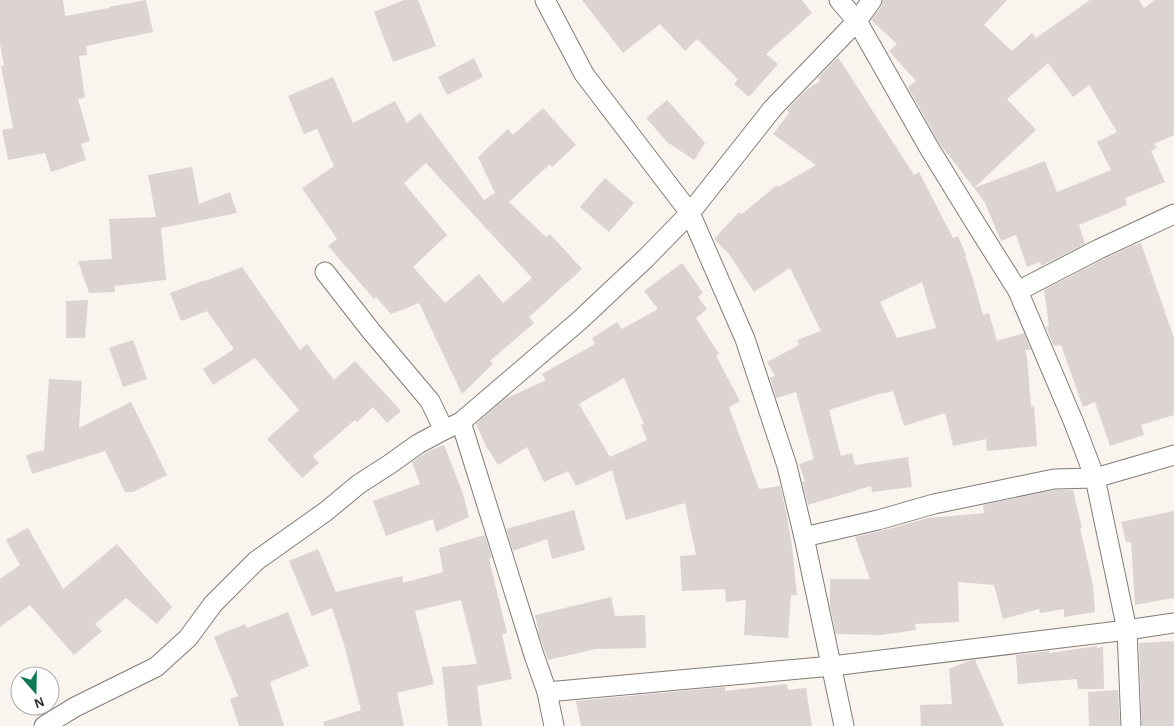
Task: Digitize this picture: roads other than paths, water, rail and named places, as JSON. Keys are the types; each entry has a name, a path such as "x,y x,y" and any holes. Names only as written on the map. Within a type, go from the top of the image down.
{"street":[{"path":"545,0 584,74 690,213 745,339 787,466 844,726"},
{"path":"839,0 857,21 928,146 1018,291 1074,423 1095,478 1127,630 1131,726"},
{"path":"44,726 75,707 156,667 188,638 213,604 256,561 325,512 359,484 418,444 452,426 579,321 646,258 690,213 773,108 857,21 872,0"},
{"path":"1018,291 1099,249 1174,214"},
{"path":"325,272 430,402 452,426 547,692 554,726"},
{"path":"804,537 878,520 934,504 1054,478 1095,478 1174,455"},
{"path":"547,692 832,666 1174,623"}]}
